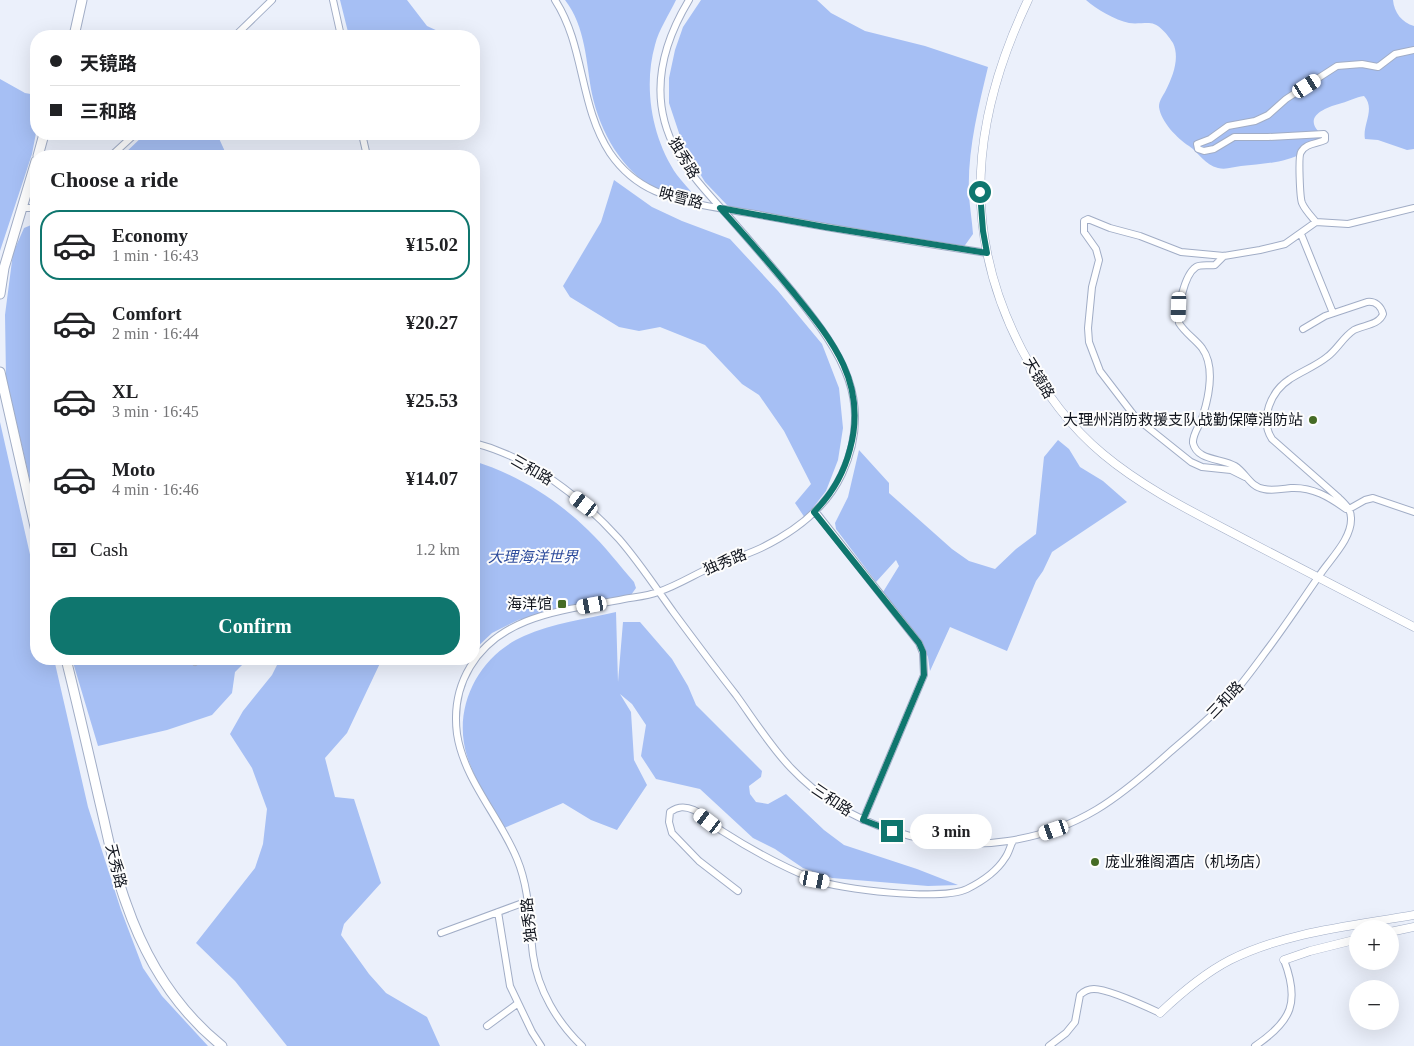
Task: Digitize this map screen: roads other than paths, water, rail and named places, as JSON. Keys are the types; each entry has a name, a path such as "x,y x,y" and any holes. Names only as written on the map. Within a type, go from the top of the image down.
{"main road":[{"path":"75,30 82,0"},
{"path":"0,294 4,268 30,181"},
{"path":"0,372 30,505"},
{"name":"天秀路","path":"67,665 125,902 160,976 184,1009 222,1046"}],"street":[{"path":"241,30 272,0"},
{"path":"333,0 340,30"},
{"name":"映雪路","path":"555,0 573,39 594,121 613,157 635,180 655,191 681,200 834,229 987,253"},
{"name":"独秀路","path":"480,654 501,634 519,623 549,614 659,592 710,568 769,544 793,529 814,512 837,483 849,454 854,429 854,400 850,379 838,353 822,328 775,270 691,173 676,150 668,131 662,106 660,82 664,55 674,26 689,0"},
{"name":"天镜路","path":"1028,0 1015,28 989,107 984,136 980,192 987,253 1001,302 1022,349 1053,401 1082,435 1121,468 1163,495 1414,627"},
{"path":"1316,222 1301,201 1299,160 1300,152 1305,147 1311,143 1325,140 1324,134 1234,137 1214,149 1204,151 1198,149 1197,144 1210,139 1228,126 1256,121 1268,115 1286,99 1336,66 1362,64 1378,67 1395,54 1414,50"},
{"path":"118,150 128,140"},
{"path":"22,208 30,208"},
{"path":"1245,477 1231,470 1202,467 1191,462 1136,418 1100,371 1089,342 1088,328 1092,287 1099,260 1096,249 1084,232 1083,224 1088,219 1181,252 1224,256 1278,247 1293,240 1316,222 1348,224 1414,208"},
{"path":"1300,234 1332,313"},
{"path":"1224,256 1215,265 1194,268 1181,299 1178,319 1180,326 1202,348 1208,366 1209,383 1207,399 1203,416 1193,440 1194,445 1202,455 1236,466 1255,486 1264,489 1294,488 1316,491 1346,510 1373,498 1414,512"},
{"path":"1303,329 1332,313 1356,305 1372,302 1378,304 1383,314 1378,321 1355,330 1347,336 1326,358 1289,380 1281,388 1271,404 1266,417 1267,432 1275,443 1339,498 1349,510"},
{"name":"三和路","path":"480,445 520,462 549,477 584,504 620,540 762,733 792,769 828,799 863,820 908,836 941,842 995,843 1044,834 1086,817 1112,801 1142,777 1232,695 1295,612 1346,536 1351,522 1349,510"},
{"path":"814,512 902,620 919,643 923,652 924,675 863,820"},
{"name":"独秀路","path":"472,665 464,678 456,711 457,733 460,746 470,773 516,857 525,885 533,954 539,978 555,1012 567,1030 582,1046"},
{"path":"738,891 699,861 672,833 669,822 670,812 682,806 695,810 722,831 780,864 815,880 870,891 936,894 965,890 985,878 1005,859 1013,841"},
{"path":"441,933 528,901"},
{"path":"498,912 506,973 517,1004 541,1046"},
{"path":"1049,1046 1071,1029 1075,1022 1080,995 1086,990 1098,989 1160,1013 1200,979 1246,953 1304,935 1414,915"},
{"path":"1399,930 1414,927"},
{"path":"1255,1046 1279,1027 1291,1004 1292,986 1284,960 1310,951 1349,942"},
{"path":"487,1026 517,1004"}],"place":[{"name":"大理州消防救援支队战勤保障消防站","path":"1313,420"},
{"name":"海洋馆","path":"562,604"},
{"name":"庞业雅阁酒店（机场店）","path":"1095,862"}],"park label":[{"name":"大理海洋世界","path":"533,557"}]}
